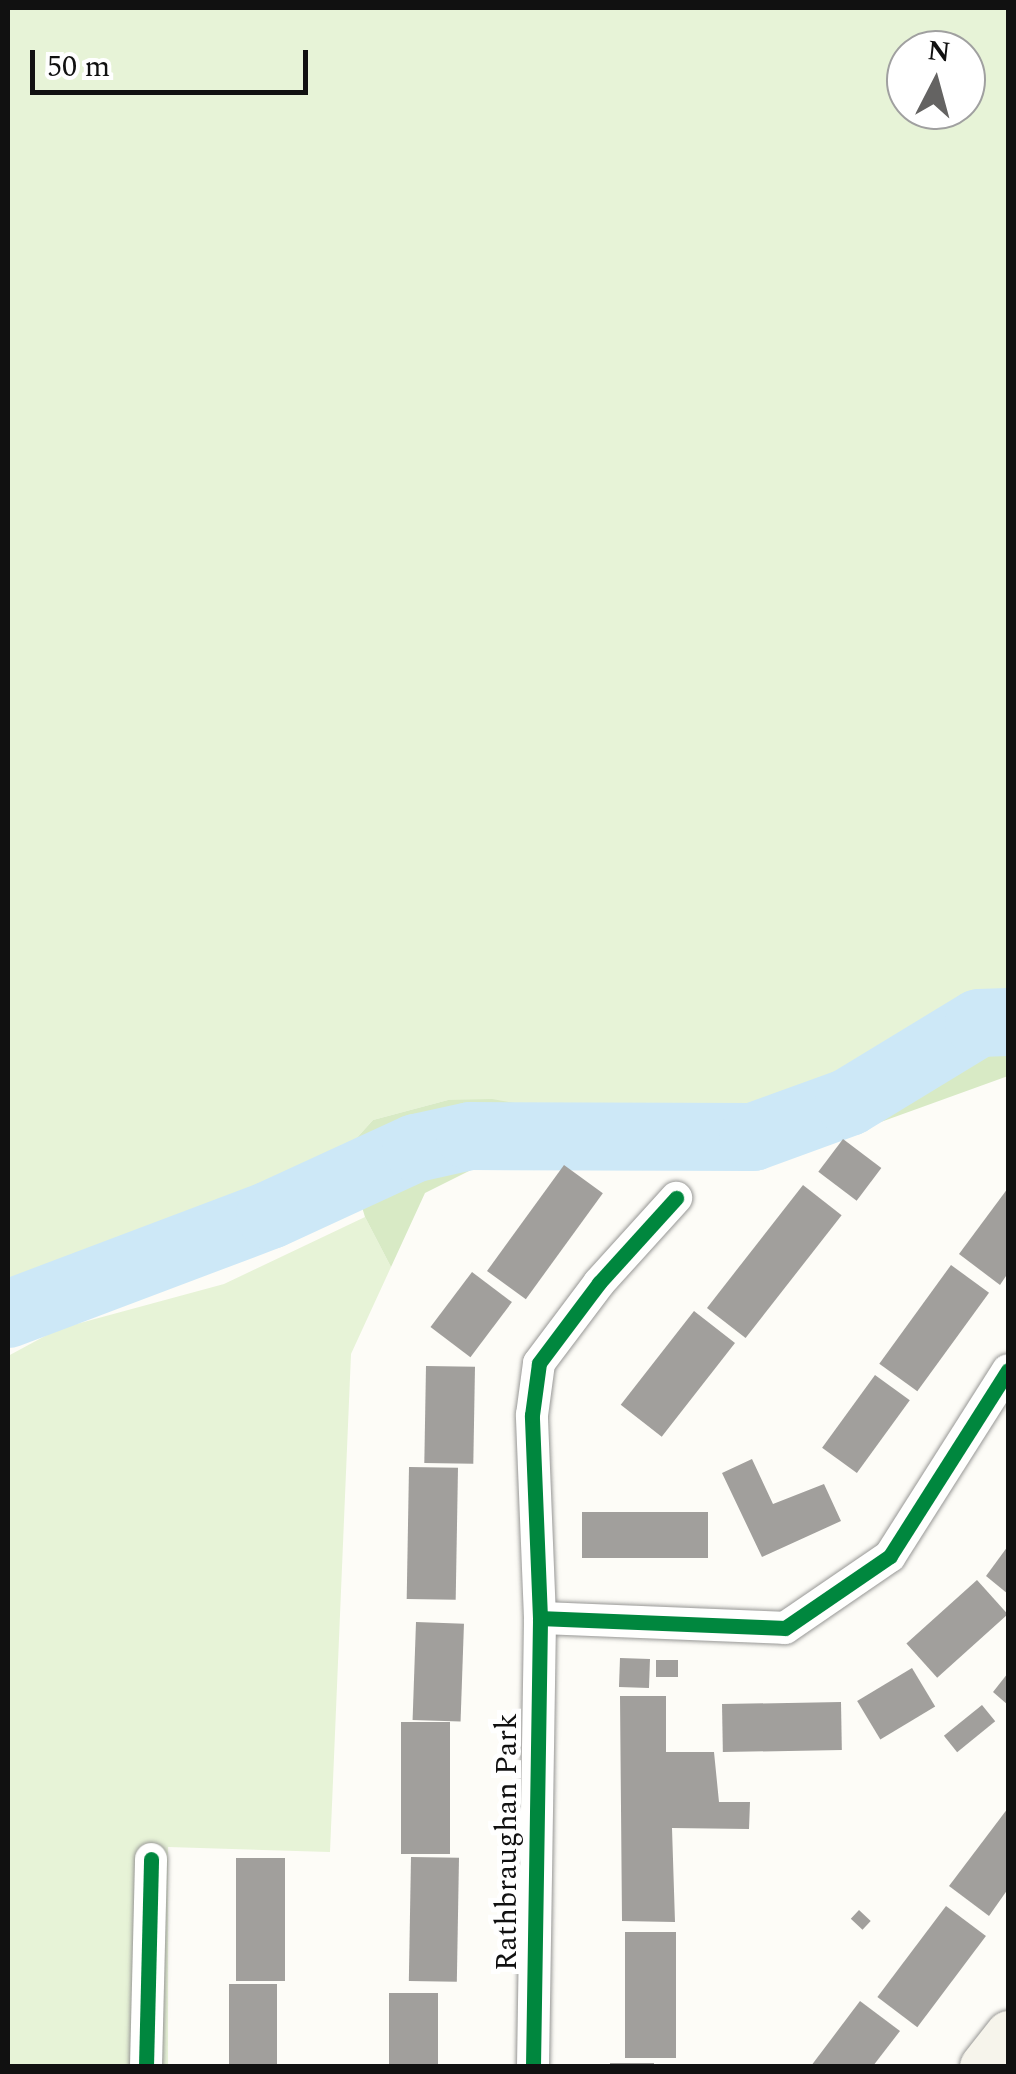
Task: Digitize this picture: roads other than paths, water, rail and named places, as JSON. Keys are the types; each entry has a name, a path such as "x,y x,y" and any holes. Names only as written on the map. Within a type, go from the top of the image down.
{"street":[{"name":"Rathbraughan Park","path":"533,2066 540,1618 532,1415 539,1363 599,1283 676,1198"},
{"path":"540,1618 785,1628 890,1556 1008,1370"},
{"path":"146,2066 150,1858"},
{"path":"982,2066 1008,2033"}],"waterway":[{"path":"8,1314 270,1215 416,1148 470,1136 753,1137 849,1102 979,1023 1008,1022"}]}
